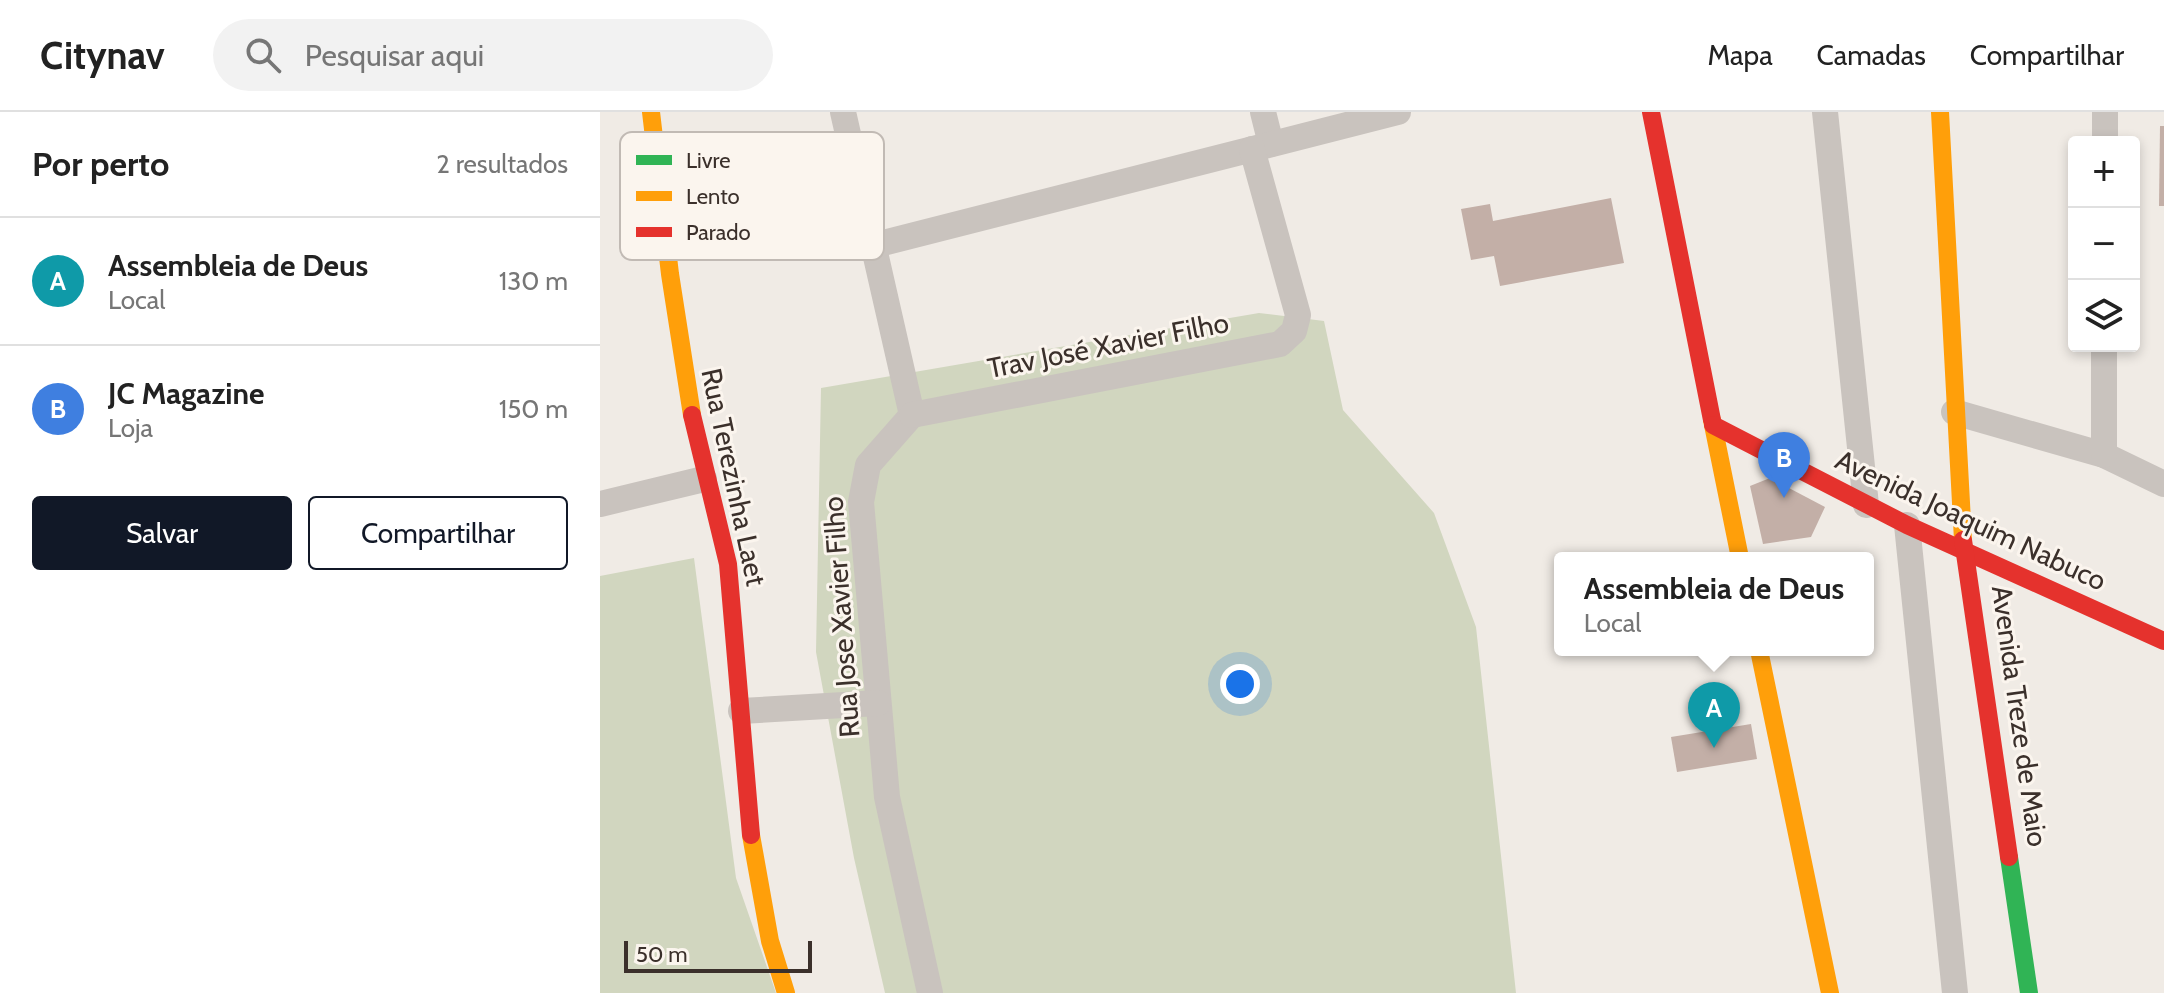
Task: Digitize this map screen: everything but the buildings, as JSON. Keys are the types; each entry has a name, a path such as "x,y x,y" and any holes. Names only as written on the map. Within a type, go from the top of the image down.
{"street":[{"name":"Rua Terezinha Laet","path":"651,112 653,132"},
{"path":"843,112 847,132"},
{"path":"1261,146 1263,112"},
{"path":"884,243 1398,112"},
{"path":"1651,112 1739,552"},
{"path":"1825,112 1866,505"},
{"name":"Avenida Treze de Maio","path":"1940,112 1963,549 2029,993"},
{"path":"2105,112 2105,136"},
{"name":"Trav José Xavier Filho","path":"912,415 1280,344 1294,331 1298,315 1261,146"},
{"name":"Rua Terezinha Laet","path":"667,260 674,319 704,479 728,561 755,879 775,963 786,993"},
{"path":"878,260 912,415"},
{"path":"2104,352 2104,455"},
{"path":"1954,412 2104,455 2164,484"},
{"name":"Rua Jose Xavier Filho","path":"912,415 868,465 862,488 887,797 930,993"},
{"name":"Avenida Joaquim Nabuco","path":"1713,425 1907,525 2164,641"},
{"path":"600,504 704,479"},
{"path":"1907,525 1955,993"},
{"path":"1760,656 1830,993"},
{"path":"741,711 878,703"}],"green space":[{"path":"1259,313 1324,321 1343,410 1434,513 1476,627 1516,993 885,993 854,858 816,652 821,388"},
{"path":"694,558 736,878 776,993 600,993 600,576"}],"traffic: fast":[{"path":"2009,857 2029,993"}],"traffic: slow":[{"path":"651,112 653,132"},
{"path":"1940,112 1963,540"},
{"path":"668,260 692,415"},
{"path":"1712,420 1739,552"},
{"path":"1760,656 1830,993"},
{"path":"751,835 770,941 786,993"}],"traffic: jam":[{"path":"1651,112 1712,420"},
{"path":"692,415 728,564 751,835"},
{"path":"1713,425 1907,525 2164,641"},
{"path":"1963,540 2009,857"}],"place":[{"name":"JC Magazine","path":"1784,498"},
{"name":"Assembleia de Deus","path":"1714,748"}]}
